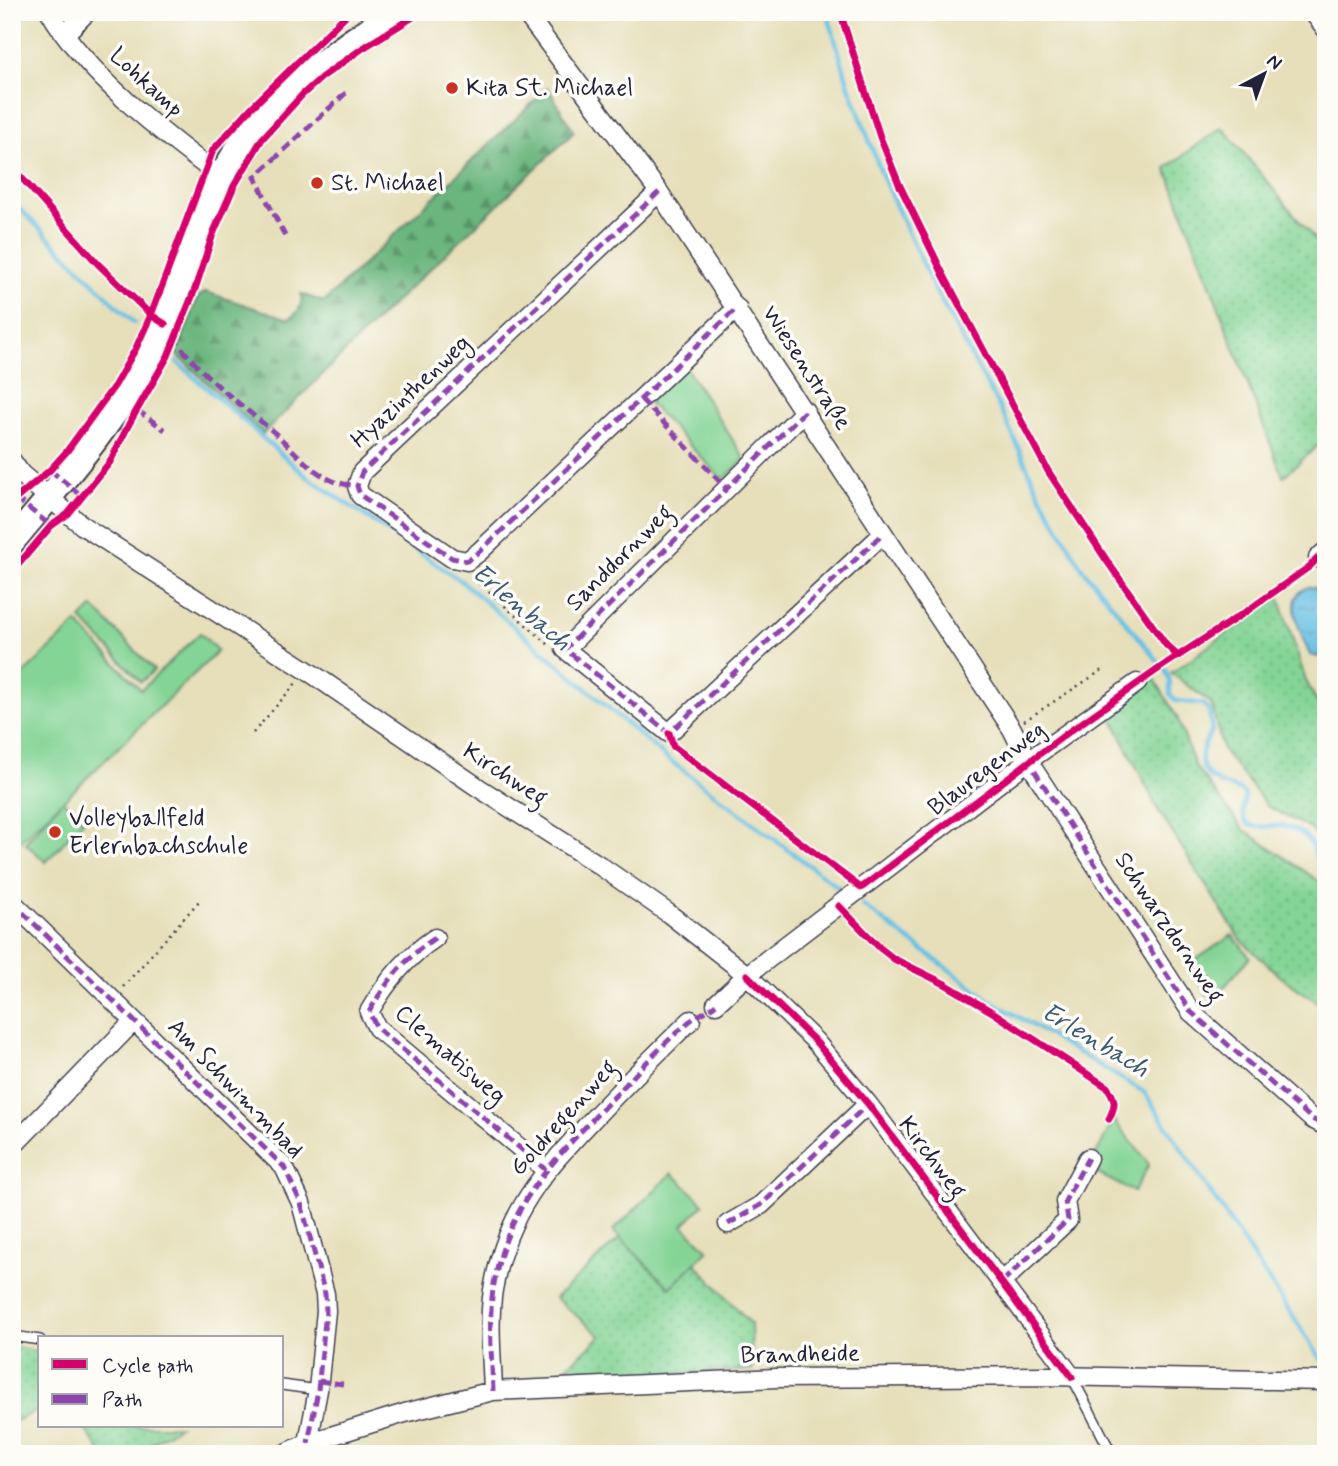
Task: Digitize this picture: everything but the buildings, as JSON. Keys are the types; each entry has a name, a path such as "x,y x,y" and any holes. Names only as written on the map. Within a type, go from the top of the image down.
{"street":[{"name":"Lohkamp","path":"50,12 89,64 152,124 221,177"},
{"path":"65,34 87,12"},
{"path":"12,542 107,425 148,359 170,312 221,177 240,146 279,99 324,61 395,12"},
{"name":"Wiesenstraße","path":"526,12 659,192 737,308 1012,729 1028,761"},
{"path":"1313,12 1326,29"},
{"name":"Hyazinthenweg","path":"460,561 360,495 357,486 362,472 659,192"},
{"path":"460,561 467,561 479,552 737,308"},
{"name":"Sanddornweg","path":"805,411 565,649 669,733 883,534"},
{"name":"Kirchweg","path":"12,461 21,474 83,526 599,865 668,913 747,975 815,1041 868,1104 1072,1377"},
{"name":"Blauregenweg","path":"747,975 1028,761 1137,683"},
{"name":"Schwarzdornweg","path":"1028,761 1191,1012 1312,1119 1326,1126"},
{"name":"Am Schwimmbad","path":"12,902 284,1167 301,1203 325,1294 326,1311 318,1390 308,1443"},
{"name":"Clematisweg","path":"435,938 414,952 383,988 369,1012 377,1028 545,1170"},
{"path":"716,1004 747,975"},
{"name":"Goldregenweg","path":"493,1391 493,1291 503,1248 525,1200 545,1170 691,1020"},
{"path":"12,1147 134,1021"},
{"path":"728,1224 761,1205 868,1104"},
{"path":"1002,1282 1068,1220 1065,1201 1088,1158"},
{"name":"Brandheide","path":"284,1454 308,1443 405,1413 493,1391 776,1378 1072,1377 1326,1381"}],"lane":[{"path":"12,1336 38,1340"},
{"name":"Kirchweg","path":"1072,1377 1112,1454"},
{"path":"284,1384 318,1390"}],"path":[{"path":"460,561 470,575 548,645 565,649"},
{"path":"1012,729 1104,669"},
{"path":"253,733 307,671"},
{"path":"112,999 199,901"}],"green space":[{"path":"548,88 574,132 393,304 263,434 176,354 198,297 206,292 289,319 299,309 301,294 324,302"},
{"path":"1222,127 1326,253 1326,438 1283,477 1166,168"},
{"path":"685,366 745,459 723,480 648,402"},
{"path":"1279,596 1306,681 1326,719 1326,850 1311,829 1268,807 1223,750 1211,703 1171,673"},
{"path":"93,607 154,670 141,682 81,619"},
{"path":"77,623 141,690 200,633 218,651 63,801 84,820 46,862 25,843 61,802 14,847 12,845 12,685"},
{"path":"1154,678 1177,717 1195,766 1243,829 1326,886 1326,1008 1281,977 1240,939 1158,810 1110,714"},
{"path":"1232,935 1250,957 1212,1001 1188,965"},
{"path":"1114,1120 1149,1164 1134,1192 1088,1169"},
{"path":"672,1173 704,1204 683,1225 708,1250 670,1288 613,1231"},
{"path":"620,1238 670,1288 695,1263 751,1324 752,1370 554,1378 601,1336 555,1298"},
{"path":"12,1346 38,1352 38,1410 12,1423"},
{"path":"84,1428 176,1428 135,1454 102,1454"}],"water":[{"path":"1309,587 1316,588 1326,597 1326,651 1318,657 1310,655 1296,617 1296,598 1301,591"}],"waterway":[{"path":"827,12 849,86 884,180 933,286 1004,416 1040,495 1082,568 1166,671 1170,681 1170,694 1176,701 1203,704 1209,711 1212,731 1202,752 1206,773 1220,783 1243,792 1244,819 1248,824 1259,827 1284,826 1304,835 1326,872"},
{"name":"Erlenbach","path":"12,201 134,323"},
{"name":"Erlenbach","path":"177,362 306,476 460,580 668,759 839,888"},
{"name":"Erlenbach","path":"862,905 990,1000 1144,1092 1325,1365"}],"marked path":[{"path":"285,236 255,177 348,91"},
{"path":"659,192 362,472 357,486 360,495 452,558 467,561 737,308"},
{"path":"173,336 205,374 317,472 336,482 357,486"},
{"path":"641,399 726,488"},
{"path":"137,410 165,430"},
{"path":"805,411 565,649 669,733 883,534"},
{"path":"50,470 82,496"},
{"path":"16,498 51,526"},
{"path":"1031,759 1028,761 1191,1012 1312,1119 1326,1126"},
{"path":"12,902 284,1167 301,1203 325,1294 326,1311 318,1390 308,1443"},
{"path":"435,938 415,953 398,971 369,1012 377,1028 546,1170"},
{"path":"493,1391 493,1290 499,1260 521,1208 570,1143 649,1059 690,1021 716,1004"},
{"path":"728,1224 761,1205 868,1104"},
{"path":"1002,1282 1068,1220 1065,1201 1088,1158"},
{"path":"319,1381 343,1384"}],"cycle path":[{"path":"12,502 50,470 67,451 115,385 151,315 213,150 251,108 349,12"},
{"path":"12,572 51,526 68,514 110,462 168,356 195,289 213,234 234,186 262,139 322,77 421,12"},
{"path":"840,12 880,137 899,184 943,274 1048,471 1166,645 1178,656"},
{"path":"12,167 98,264 151,315 165,324"},
{"path":"669,733 673,746 861,888 1070,731 1247,611 1318,558"},
{"path":"839,906 894,959 945,984 994,1013 1107,1087 1114,1102 1109,1119"},
{"path":"747,975 815,1041 868,1104 1072,1377"}],"place":[{"name":"Kita St. Michael","path":"452,88"},
{"name":"St. Michael","path":"317,183"},
{"name":"Volleyballfeld Erlernbachschule","path":"55,832"}]}
